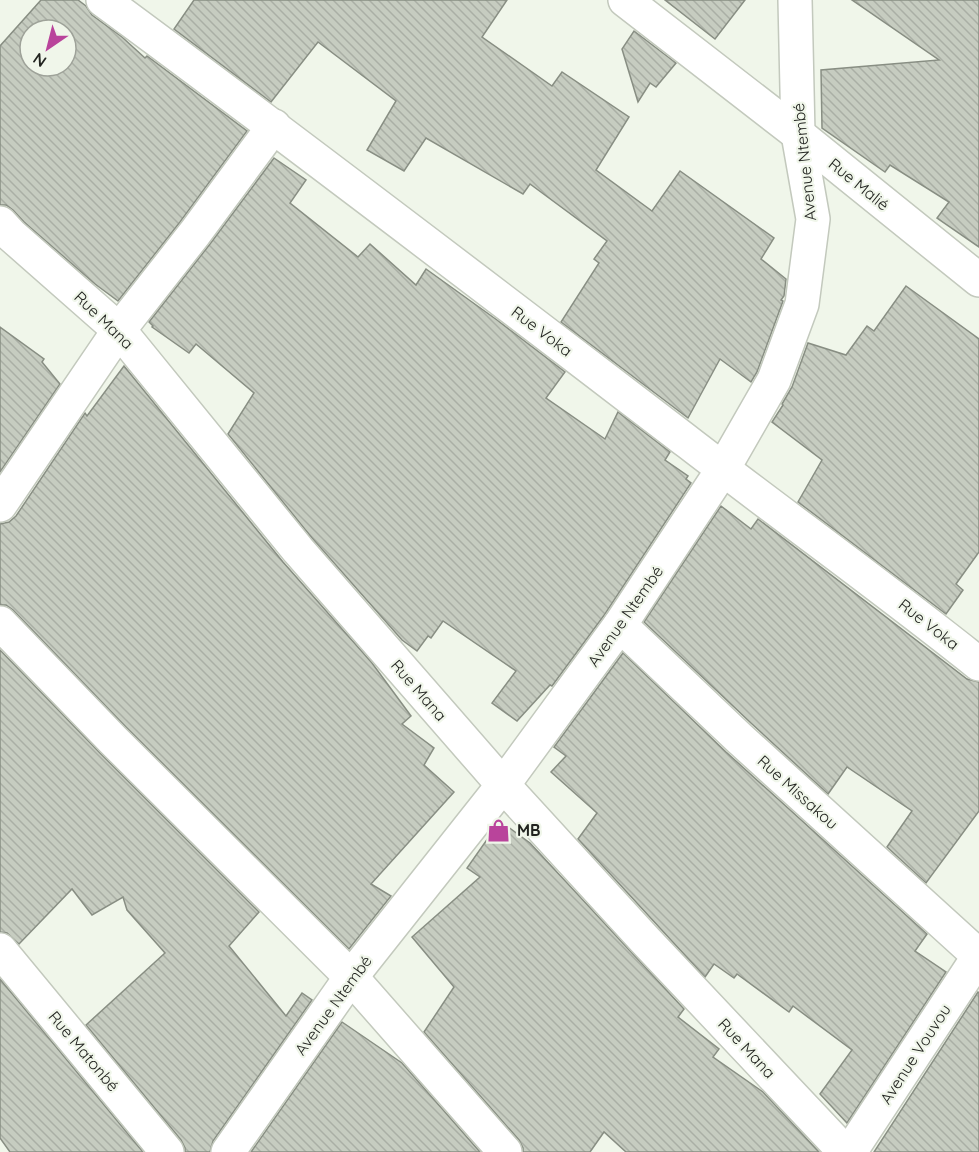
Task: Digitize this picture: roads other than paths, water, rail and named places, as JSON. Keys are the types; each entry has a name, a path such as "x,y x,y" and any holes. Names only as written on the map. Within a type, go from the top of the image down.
{"street":[{"name":"Rue Voka","path":"103,0 274,126 909,608 979,664"},
{"name":"Rue Malié","path":"625,0 798,134 979,280"},
{"name":"Avenue Ntembé","path":"228,1152 351,977 503,786 620,625 723,469 774,380 802,304 813,219 798,134 795,0"},
{"path":"0,505 119,330 195,233 274,126"},
{"name":"Rue Mana","path":"0,223 119,330 298,550 503,786 845,1152"},
{"path":"0,622 113,740 351,977 505,1152"},
{"name":"Rue Missakou","path":"620,625 739,738 979,956"},
{"name":"Rue Matonbé","path":"0,950 167,1152"},
{"name":"Avenue Vouvou","path":"850,1152 979,956"}],"place":[{"name":"MB","path":"499,830"}]}
